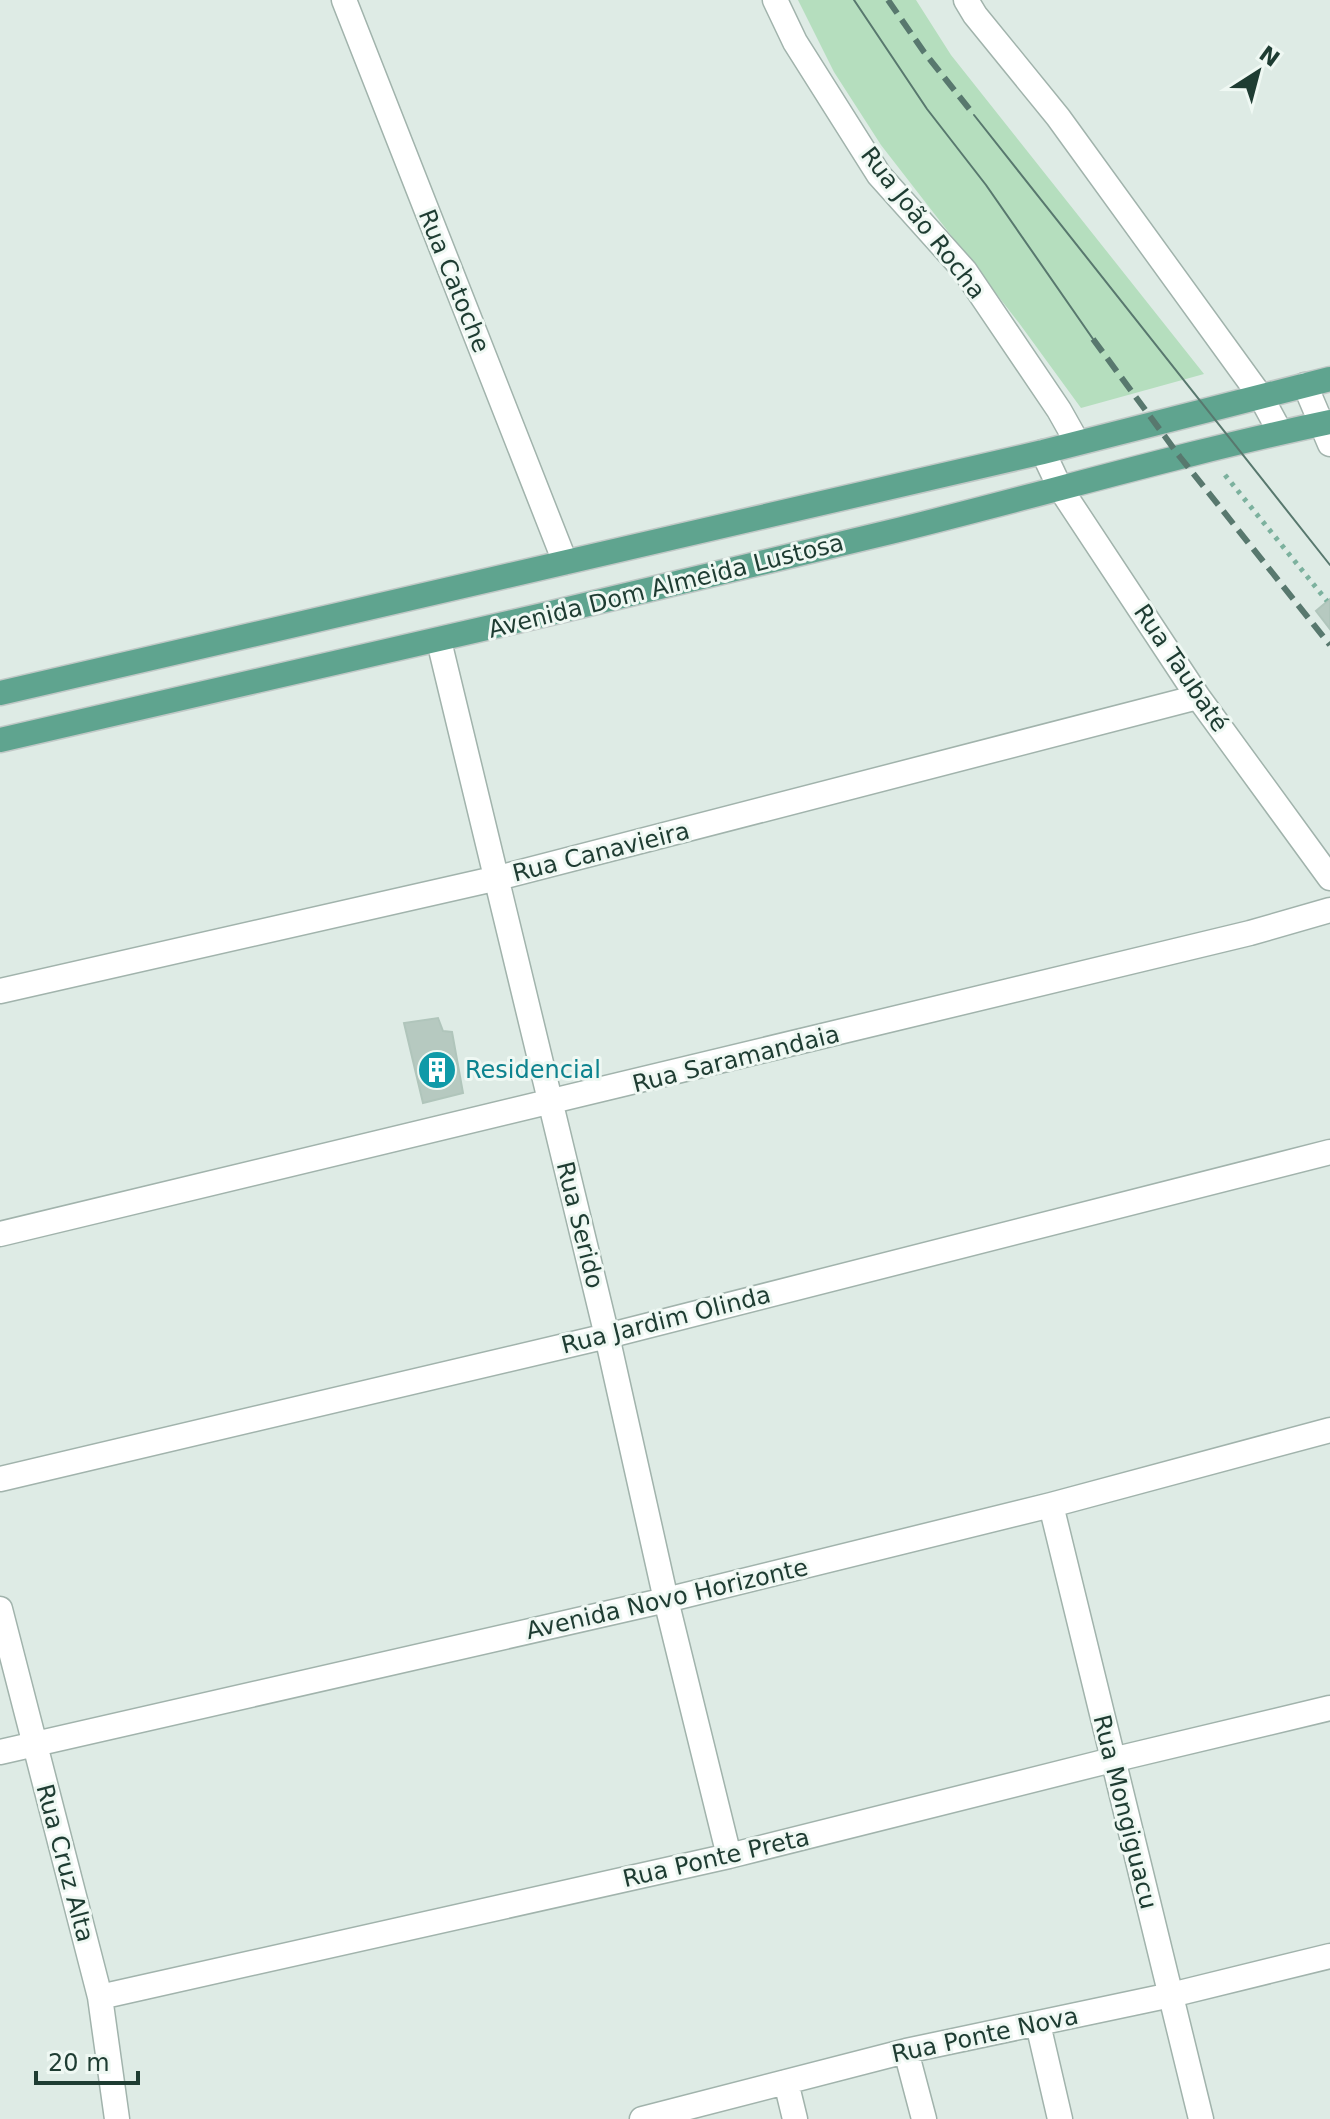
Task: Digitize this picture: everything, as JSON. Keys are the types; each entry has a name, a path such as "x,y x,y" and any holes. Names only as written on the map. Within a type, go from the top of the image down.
{"main road":[{"name":"Avenida Dom Almeida Lustosa","path":"1,691 1043,452 1330,379"},
{"name":"Avenida Dom Almeida Lustosa","path":"0,740 439,641 921,524 1280,432 1327,430"}],"street":[{"name":"Rua Catoche","path":"344,0 565,562"},
{"name":"Rua João Rocha","path":"775,0 795,42 879,175 965,271 1059,410 1077,442"},
{"path":"966,0 1058,117 1261,397 1280,432"},
{"path":"1305,385 1327,430"},
{"name":"Rua Taubaté","path":"1043,452 1060,488 1198,697 1330,878"},
{"name":"Rua Serido","path":"439,641 729,1856"},
{"name":"Rua Canavieira","path":"0,991 498,878 1198,697"},
{"name":"Rua Saramandaia","path":"0,1234 550,1104 1250,933 1330,910"},
{"name":"Rua Jardim Olinda","path":"0,1479 607,1336 1330,1152"},
{"name":"Avenida Novo Horizonte","path":"0,1752 666,1600 1051,1505 1330,1430"},
{"name":"Rua Mongiguacu","path":"1051,1505 1201,2119"},
{"name":"Rua Cruz Alta","path":"0,1609 100,1997 117,2119"},
{"name":"Rua Ponte Preta","path":"100,1997 729,1856 1330,1708"},
{"name":"Rua Ponte Nova","path":"642,2119 667,2117 906,2051 1171,1995 1330,1956"},
{"path":"1038,2024 1060,2119"},
{"path":"906,2051 924,2119"},
{"path":"786,2082 795,2119"}],"path":[{"path":"1205,450 1327,601"}],"green space":[{"path":"798,0 916,0 951,55 1204,374 1081,408 881,145 834,72"}],"building":[{"path":"1330,599 1330,629 1316,611"},
{"name":"Residencial","path":"438,1018 443,1031 452,1032 463,1093 423,1103 404,1023"}],"tram line":[{"path":"854,0 927,109 986,185 1093,339"},
{"path":"974,115 1330,565"}],"railway":[{"path":"888,0 974,115"},
{"path":"1093,339 1180,457 1330,645"}],"place":[{"name":"Residencial","path":"437,1070"}]}
